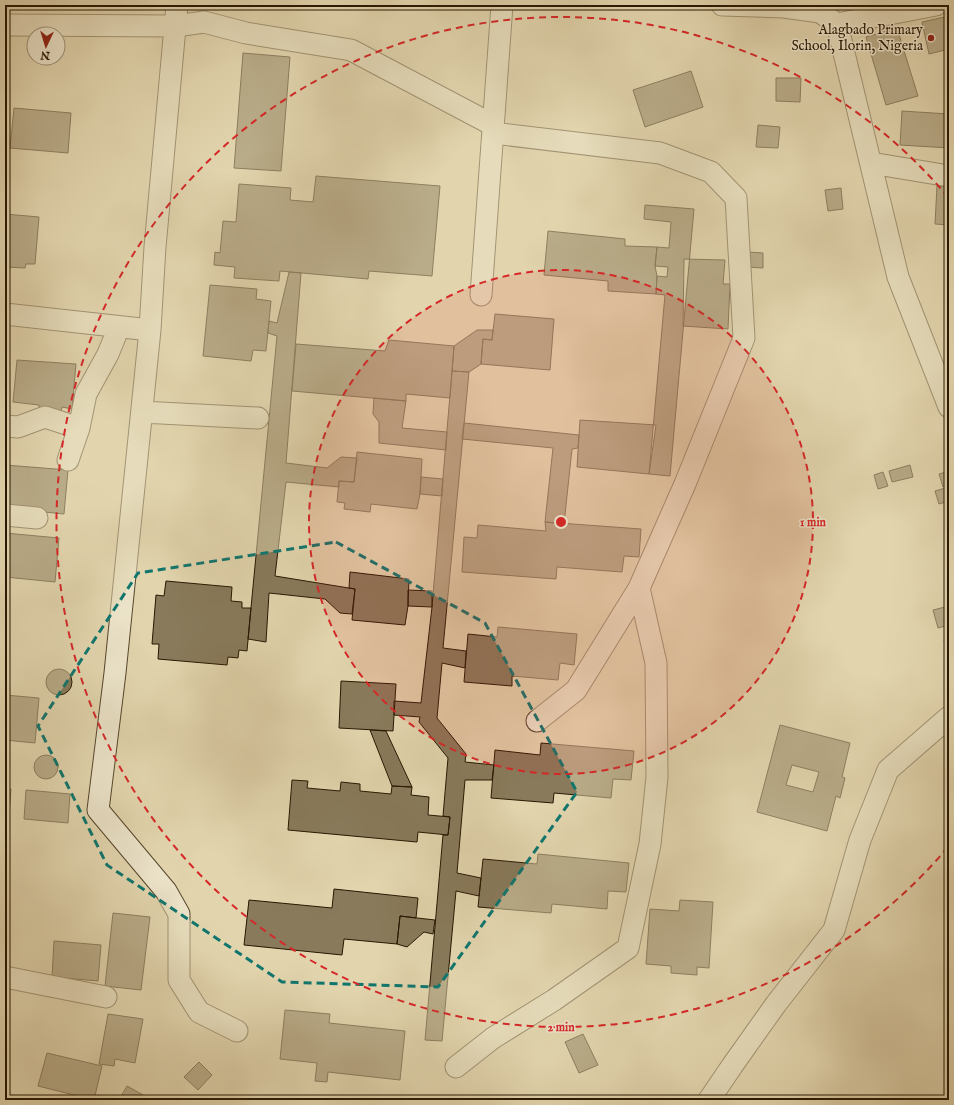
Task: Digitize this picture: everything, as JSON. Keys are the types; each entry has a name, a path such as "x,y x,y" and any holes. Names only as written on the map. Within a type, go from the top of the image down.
{"street":[{"path":"177,5 142,412 115,673 98,810 166,891 179,914 179,980 199,1012 237,1031"},
{"path":"481,295 502,5"},
{"path":"722,5 820,8 838,24 898,277 949,407"},
{"path":"838,24 936,5"},
{"path":"5,25 176,26 204,22 246,33 351,50 493,129 660,153 711,172 736,198 744,338 684,484 639,588 576,690 537,721"},
{"path":"871,163 949,176"},
{"path":"5,314 150,330"},
{"path":"68,460 79,428 86,394 108,354 120,327"},
{"path":"142,412 258,418"},
{"path":"5,426 18,427 45,417 79,428"},
{"path":"5,515 37,518"},
{"path":"456,1067 493,1038 554,1000 628,948 650,844 657,778 656,663 639,588"},
{"path":"709,1100 776,1004 834,930 860,840 888,770 949,717"},
{"path":"5,977 106,997"}],"highlighted area":[{"path":"336,542 485,623 577,792 438,987 282,982 107,865 38,726 138,573"}],"building":[{"path":"949,16 949,49 929,54 922,22"},
{"path":"897,28 918,96 886,105 866,37"},
{"path":"243,53 290,57 281,171 234,168"},
{"path":"691,71 703,107 645,127 633,90"},
{"path":"776,78 801,78 800,102 776,101"},
{"path":"14,108 71,113 68,153 10,148"},
{"path":"902,111 949,114 949,148 900,145"},
{"path":"758,125 780,127 778,148 756,147"},
{"path":"316,176 440,186 432,276 369,271 368,279 280,271 279,281 234,278 235,267 214,265 215,252 220,253 223,221 236,222 239,184 291,188 290,200 313,202"},
{"path":"937,186 949,187 949,225 935,224"},
{"path":"841,188 843,209 828,211 825,190"},
{"path":"645,205 694,209 670,476 649,474 665,295 656,294 657,276 667,277 668,267 655,266 657,247 669,248 671,222 644,219"},
{"path":"5,214 39,217 35,264 26,264 25,268 5,267"},
{"path":"548,231 625,239 625,246 657,247 655,266 657,276 656,294 608,291 608,281 544,275"},
{"path":"747,252 763,253 763,268 747,267"},
{"path":"684,259 725,260 723,284 730,284 728,329 683,326"},
{"path":"289,272 301,273 286,463 327,468 341,457 357,458 354,482 339,481 339,487 286,482 275,576 355,589 352,614 340,613 325,599 269,593 266,642 248,639 277,336 268,333 269,321 277,323"},
{"path":"210,285 257,289 256,299 271,301 266,351 253,350 251,361 203,356"},
{"path":"495,314 554,319 550,370 481,364 483,339 492,340"},
{"path":"477,330 493,330 492,340 483,339 481,364 469,372 452,371 454,346"},
{"path":"389,340 454,346 450,398 406,394 406,401 292,391 296,344 385,351"},
{"path":"17,360 76,364 72,409 62,407 61,411 39,409 39,405 13,402"},
{"path":"452,371 469,372 443,648 466,651 465,668 442,663 437,718 466,754 465,762 494,765 492,780 465,780 457,873 481,878 479,896 456,891 442,1041 425,1040 443,835 448,835 450,817 443,816 448,758 419,722 420,717 394,715 394,701 421,703 432,607"},
{"path":"374,398 406,401 402,428 447,432 446,450 379,443 379,422 373,414"},
{"path":"580,420 656,425 649,474 577,467"},
{"path":"464,423 579,435 578,448 572,449 564,524 545,522 553,448 462,439"},
{"path":"357,452 422,459 420,494 417,509 371,504 370,512 344,509 345,503 337,502 339,481 354,482"},
{"path":"5,465 68,470 64,514 5,508"},
{"path":"910,465 913,477 892,482 889,471"},
{"path":"949,471 949,485 943,487 939,474"},
{"path":"883,472 888,486 878,489 874,475"},
{"path":"421,477 443,479 442,496 420,494"},
{"path":"949,487 949,501 939,504 935,491"},
{"path":"545,522 641,529 639,557 624,556 622,572 557,567 556,579 462,572 464,537 477,538 478,525 546,531"},
{"path":"5,533 59,538 55,582 5,577"},
{"path":"350,572 409,579 408,606 405,625 352,620 355,589 349,588"},
{"path":"166,581 232,587 231,601 242,602 242,608 251,608 247,651 239,650 238,658 228,657 227,665 158,659 159,644 152,644 156,595 164,596"},
{"path":"408,590 432,591 432,607 408,606"},
{"path":"949,606 949,625 938,628 933,610"},
{"path":"498,627 577,634 574,665 560,663 558,680 512,676 512,686 464,682 468,634 497,637"},
{"path":"949,639 949,651 947,651 944,640"},
{"path":"59,669 68,673 72,682 68,691 59,695 50,691 46,682 50,673"},
{"path":"341,681 396,684 393,731 339,728"},
{"path":"5,695 39,698 35,743 5,740"},
{"path":"780,725 850,743 842,777 845,778 840,798 836,796 827,831 757,812","holes":["792,765 819,772 813,792 786,785"]},
{"path":"370,730 386,731 412,787 392,786"},
{"path":"541,743 634,751 631,780 613,779 611,798 554,793 553,803 491,798 495,750 540,755"},
{"path":"46,755 55,758 58,767 55,776 46,779 37,776 34,767 37,758"},
{"path":"292,780 308,781 307,788 340,791 341,782 360,784 360,791 391,794 392,786 412,787 411,795 429,797 428,815 450,817 448,835 418,832 417,842 288,830"},
{"path":"5,789 11,789 8,828 5,828"},
{"path":"26,790 70,794 68,823 24,819"},
{"path":"538,854 629,863 626,892 608,891 607,909 552,904 551,913 478,907 483,859 537,864"},
{"path":"334,889 418,898 416,918 400,916 397,944 344,939 342,955 244,945 249,900 332,908"},
{"path":"680,900 713,902 709,968 697,967 697,975 671,973 671,966 646,964 650,909 679,911"},
{"path":"113,913 150,917 141,990 105,986"},
{"path":"400,916 435,920 433,934 424,932 407,947 397,944"},
{"path":"54,941 101,945 98,981 52,977"},
{"path":"285,1010 330,1014 329,1023 405,1031 400,1080 328,1072 327,1082 315,1081 317,1063 280,1059"},
{"path":"108,1014 143,1019 135,1063 115,1059 114,1066 99,1064"},
{"path":"583,1034 598,1065 579,1073 565,1042"},
{"path":"47,1053 102,1066 94,1100 38,1086"},
{"path":"199,1062 212,1075 198,1090 184,1077"},
{"path":"127,1086 152,1100 119,1100"}],"place":[{"name":"Alagbado Primary School, Ilorin, Nigeria","path":"931,38"}]}
